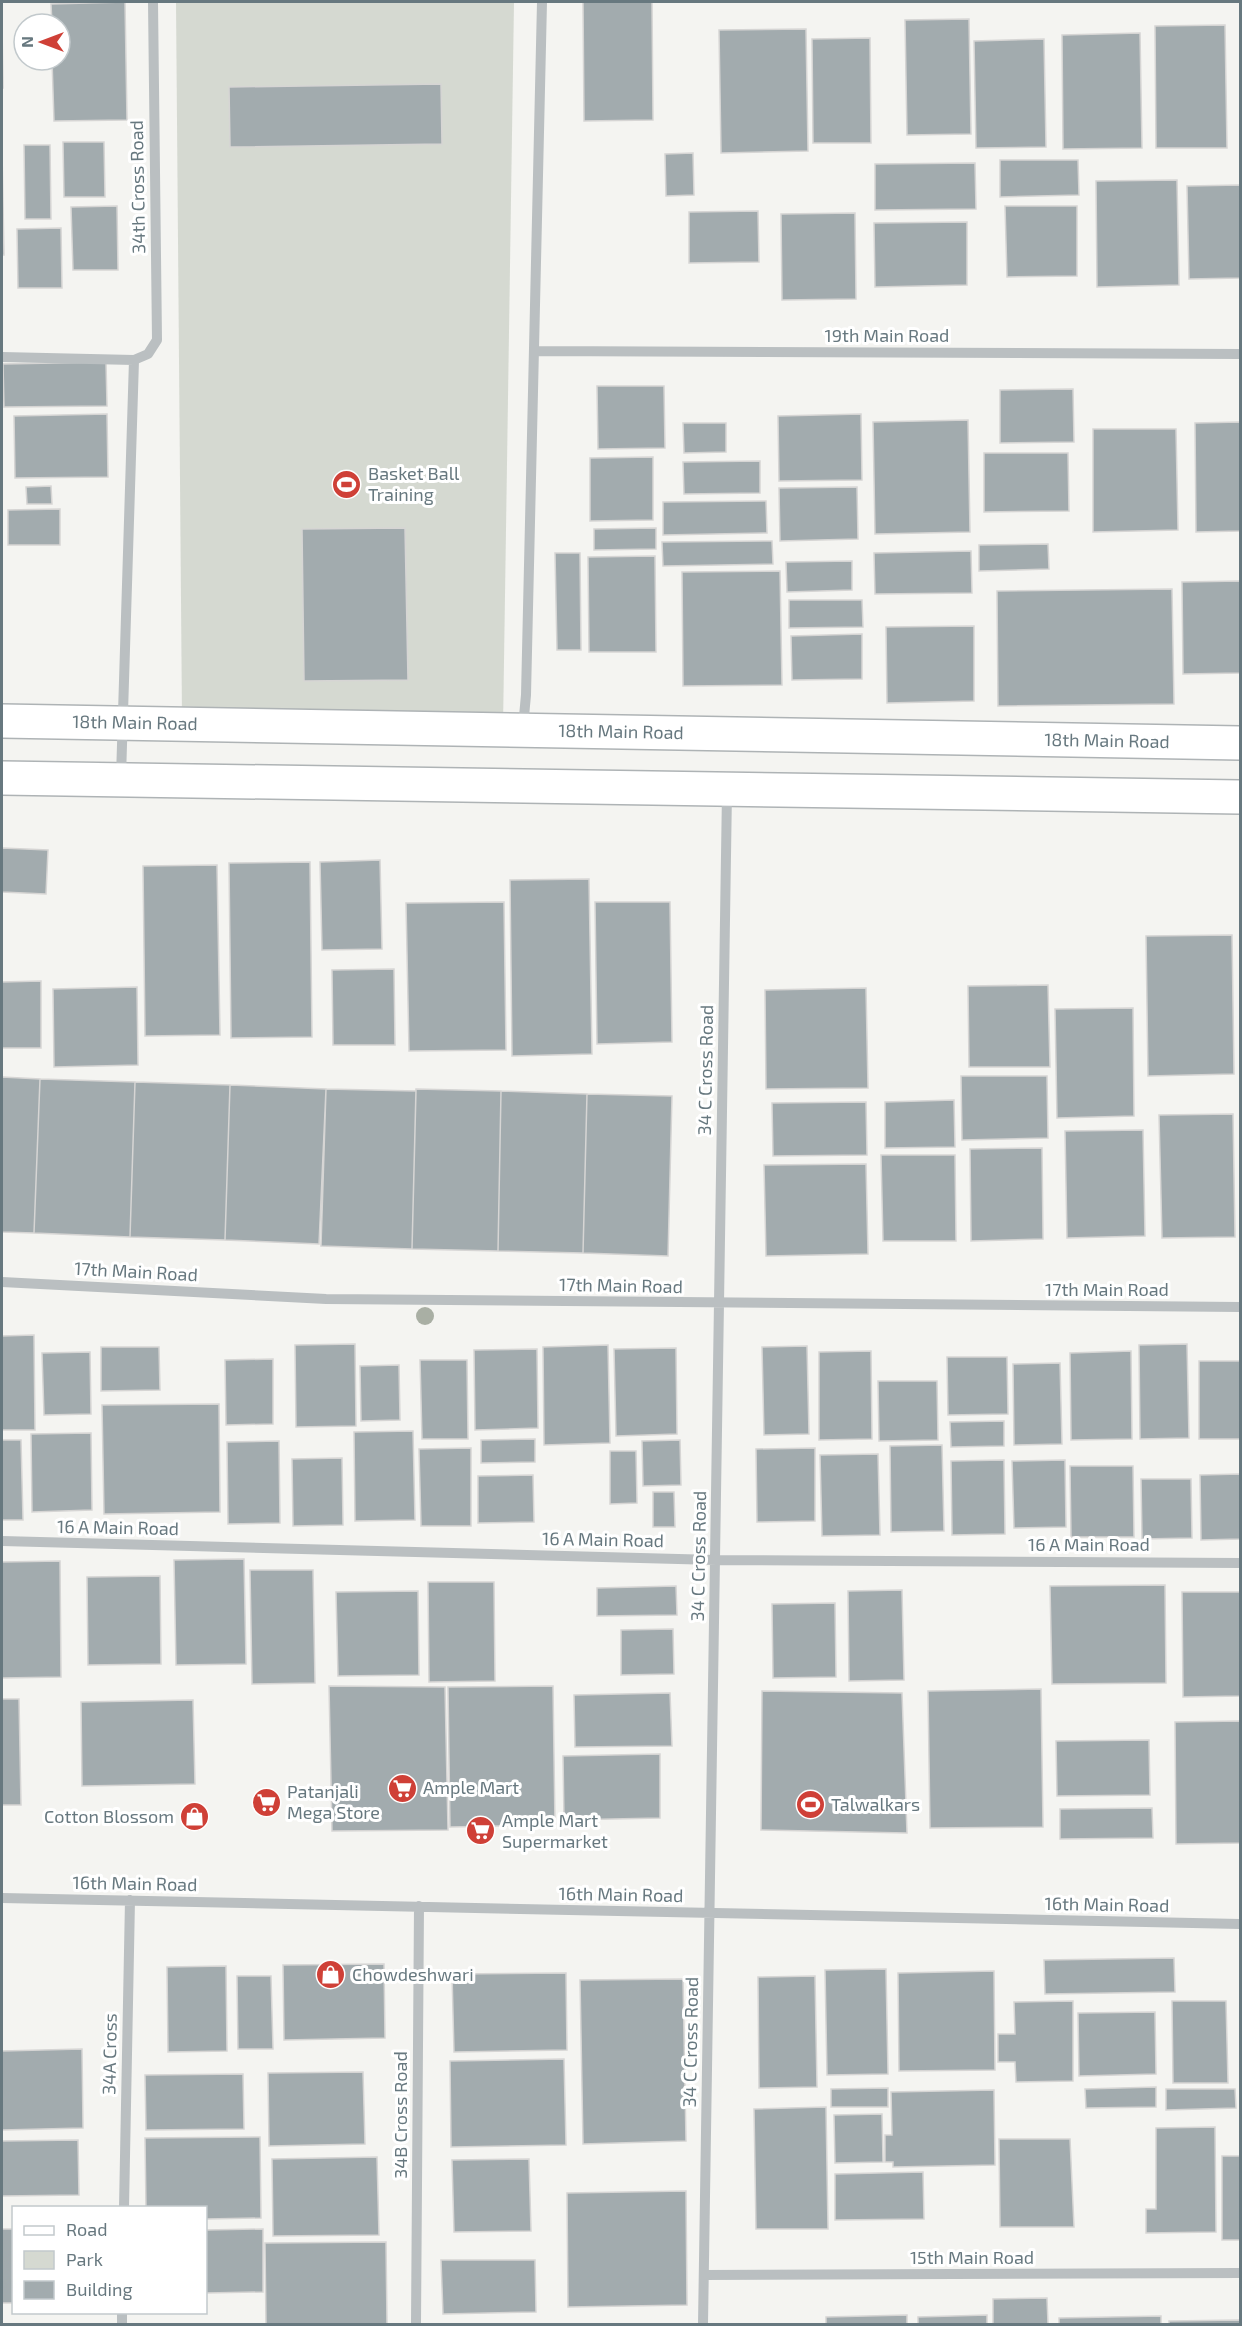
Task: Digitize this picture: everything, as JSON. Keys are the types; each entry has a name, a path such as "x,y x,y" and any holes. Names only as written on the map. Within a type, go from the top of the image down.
{"main road":[{"name":"18th Main Road","path":"2,721 1240,743"},
{"path":"2,778 1240,797"}],"street":[{"name":"34th Cross Road","path":"134,360 148,354 157,340 153,2"},
{"path":"523,731 526,695 542,2"},
{"name":"19th Main Road","path":"534,351 1240,354"},
{"path":"2,357 134,360 120,780"},
{"name":"34 C Cross Road","path":"703,2325 727,789"},
{"name":"17th Main Road","path":"2,1282 326,1299 1240,1307"},
{"name":"16 A Main Road","path":"2,1541 716,1560 1240,1563"},
{"name":"16th Main Road","path":"2,1898 1240,1924"},
{"name":"34A Cross","path":"124,2206 130,1900"},
{"name":"34B Cross Road","path":"416,2325 419,1906"},
{"name":"15th Main Road","path":"704,2276 1240,2273"}],"green space":[{"path":"176,2 514,2 503,728 182,719"}],"building":[{"path":"125,2 127,120 54,121 52,72 72,72 72,12 51,12 51,4"},
{"path":"583,2 652,2 653,120 584,121"},
{"path":"969,19 971,134 907,135 905,20"},
{"path":"1225,25 1227,148 1156,148 1155,26"},
{"path":"2,26 3,88 2,88"},
{"path":"806,29 808,151 721,153 719,30"},
{"path":"1140,33 1142,148 1063,149 1062,35"},
{"path":"870,38 871,143 813,143 812,39"},
{"path":"1044,39 1046,147 976,148 974,41"},
{"path":"441,84 442,144 230,147 229,87"},
{"path":"63,142 104,142 105,197 64,197"},
{"path":"24,145 50,145 51,219 25,219"},
{"path":"2,152 4,255 2,255"},
{"path":"693,153 694,195 666,196 665,154"},
{"path":"1000,160 1078,160 1079,195 1000,197"},
{"path":"975,163 976,209 875,210 875,164"},
{"path":"1177,180 1179,285 1097,287 1096,181"},
{"path":"1240,185 1240,278 1189,279 1187,186"},
{"path":"117,206 118,270 73,270 71,207"},
{"path":"1005,206 1077,206 1077,276 1007,277"},
{"path":"758,211 759,262 689,263 689,212"},
{"path":"855,213 856,299 782,300 781,214"},
{"path":"967,222 967,285 875,287 874,223"},
{"path":"61,228 62,288 18,288 17,229"},
{"path":"106,362 107,406 4,407 3,364"},
{"path":"597,386 664,386 665,448 598,449"},
{"path":"1073,389 1074,442 1000,443 1000,390"},
{"path":"107,414 108,477 15,478 14,416"},
{"path":"861,414 862,480 779,481 778,416"},
{"path":"968,420 970,532 875,534 873,422"},
{"path":"1240,422 1240,531 1196,532 1195,423"},
{"path":"683,423 726,423 726,452 684,453"},
{"path":"1093,429 1176,429 1178,530 1093,532"},
{"path":"984,453 1068,453 1069,511 984,512"},
{"path":"653,457 653,520 590,521 590,458"},
{"path":"760,461 760,493 684,494 683,462"},
{"path":"51,486 52,504 27,504 26,487"},
{"path":"857,487 858,539 780,541 779,488"},
{"path":"766,501 767,533 663,535 663,502"},
{"path":"60,509 60,545 8,545 8,510"},
{"path":"405,528 408,680 304,681 302,529"},
{"path":"656,528 656,549 594,550 594,529"},
{"path":"772,541 773,564 663,566 662,542"},
{"path":"1048,544 1049,569 979,571 979,545"},
{"path":"971,551 972,593 875,594 874,553"},
{"path":"555,553 580,553 581,650 557,650"},
{"path":"655,556 656,652 589,652 588,557"},
{"path":"852,561 852,590 787,592 786,562"},
{"path":"780,571 782,685 683,686 682,572"},
{"path":"1240,581 1240,673 1183,674 1182,582"},
{"path":"1172,589 1174,704 998,706 997,591"},
{"path":"789,600 862,600 863,627 789,628"},
{"path":"974,626 974,701 887,703 886,627"},
{"path":"862,634 862,679 792,680 791,636"},
{"path":"2,848 48,850 46,894 2,892"},
{"path":"380,860 382,949 322,950 320,862"},
{"path":"310,862 312,1037 231,1038 229,863"},
{"path":"217,865 220,1035 145,1036 143,866"},
{"path":"589,879 592,1054 512,1056 510,880"},
{"path":"504,902 506,1050 409,1051 406,903"},
{"path":"595,902 670,902 672,1042 597,1044"},
{"path":"1232,935 1234,1074 1148,1076 1146,936"},
{"path":"394,969 395,1045 333,1045 332,970"},
{"path":"41,981 41,1048 2,1048 2,982"},
{"path":"1048,985 1050,1067 969,1067 968,986"},
{"path":"137,987 138,1065 54,1067 53,989"},
{"path":"866,988 868,1088 766,1089 765,990"},
{"path":"1133,1008 1134,1116 1057,1118 1055,1009"},
{"path":"961,1076 1047,1076 1048,1138 962,1140"},
{"path":"2,1077 40,1079 34,1233 2,1232"},
{"path":"40,1079 135,1082 130,1237 34,1233"},
{"path":"135,1082 230,1085 225,1240 130,1237"},
{"path":"230,1085 326,1089 319,1244 225,1240"},
{"path":"326,1089 416,1091 412,1249 321,1246"},
{"path":"416,1089 501,1091 498,1251 412,1249"},
{"path":"501,1091 587,1094 583,1253 498,1251"},
{"path":"587,1094 672,1096 668,1256 583,1253"},
{"path":"954,1100 955,1147 885,1148 885,1102"},
{"path":"866,1102 867,1155 773,1156 772,1103"},
{"path":"1233,1114 1235,1237 1162,1238 1159,1115"},
{"path":"1143,1130 1145,1236 1067,1238 1065,1131"},
{"path":"1042,1148 1043,1239 971,1241 970,1149"},
{"path":"881,1155 955,1155 956,1241 883,1241"},
{"path":"866,1164 868,1254 766,1256 764,1165"},
{"path":"34,1335 35,1430 2,1430 2,1336"},
{"path":"355,1344 356,1426 296,1427 295,1345"},
{"path":"1187,1344 1189,1438 1140,1439 1139,1345"},
{"path":"608,1345 610,1443 544,1445 543,1347"},
{"path":"807,1346 809,1434 764,1435 762,1347"},
{"path":"101,1347 159,1347 160,1390 101,1391"},
{"path":"676,1348 677,1434 616,1436 614,1349"},
{"path":"537,1349 538,1428 475,1430 474,1350"},
{"path":"871,1351 872,1439 819,1440 819,1352"},
{"path":"1131,1351 1132,1439 1071,1440 1070,1353"},
{"path":"90,1352 91,1414 44,1415 42,1353"},
{"path":"947,1357 1007,1357 1008,1414 948,1415"},
{"path":"273,1359 273,1424 226,1425 225,1360"},
{"path":"420,1360 467,1360 468,1439 422,1439"},
{"path":"1199,1361 1240,1361 1240,1439 1199,1439"},
{"path":"1060,1363 1062,1444 1014,1445 1013,1364"},
{"path":"399,1365 400,1420 361,1421 360,1366"},
{"path":"878,1381 937,1381 938,1440 879,1441"},
{"path":"219,1404 220,1512 104,1514 102,1405"},
{"path":"1004,1421 1004,1446 951,1447 950,1422"},
{"path":"413,1431 415,1520 355,1521 354,1432"},
{"path":"91,1433 92,1510 32,1512 31,1434"},
{"path":"535,1439 535,1462 481,1463 481,1440"},
{"path":"2,1440 21,1440 23,1520 2,1520"},
{"path":"680,1440 681,1485 643,1486 642,1441"},
{"path":"279,1441 280,1523 228,1524 227,1442"},
{"path":"942,1445 944,1531 891,1532 890,1446"},
{"path":"471,1448 471,1526 421,1526 419,1449"},
{"path":"815,1448 815,1521 757,1522 756,1449"},
{"path":"610,1451 636,1451 637,1503 610,1504"},
{"path":"878,1454 880,1535 822,1536 820,1455"},
{"path":"342,1458 343,1525 293,1526 292,1459"},
{"path":"1004,1460 1005,1534 952,1535 951,1461"},
{"path":"1065,1460 1066,1527 1014,1528 1012,1461"},
{"path":"1070,1466 1133,1466 1134,1537 1071,1537"},
{"path":"1240,1474 1240,1539 1201,1540 1200,1475"},
{"path":"533,1475 534,1522 478,1523 478,1476"},
{"path":"1141,1479 1191,1479 1192,1538 1142,1539"},
{"path":"653,1492 674,1492 675,1527 653,1527"},
{"path":"244,1559 246,1664 176,1665 174,1560"},
{"path":"60,1561 61,1677 2,1678 2,1562"},
{"path":"250,1570 313,1570 315,1683 252,1684"},
{"path":"160,1576 161,1664 88,1665 87,1577"},
{"path":"428,1582 494,1582 495,1681 429,1682"},
{"path":"1165,1585 1166,1683 1052,1684 1050,1586"},
{"path":"676,1586 677,1615 597,1616 597,1588"},
{"path":"902,1590 904,1680 849,1681 848,1591"},
{"path":"418,1591 419,1675 338,1676 336,1592"},
{"path":"1182,1592 1240,1592 1240,1696 1183,1697"},
{"path":"835,1603 836,1677 773,1678 772,1604"},
{"path":"673,1629 674,1674 621,1675 621,1630"},
{"path":"329,1686 445,1687 448,1830 332,1831"},
{"path":"553,1686 555,1825 450,1827 448,1687"},
{"path":"1041,1689 1043,1827 930,1828 928,1691"},
{"path":"762,1691 902,1693 907,1833 761,1830"},
{"path":"670,1693 672,1746 575,1747 574,1695"},
{"path":"2,1699 19,1699 21,1805 2,1805"},
{"path":"193,1700 195,1784 82,1786 81,1702"},
{"path":"1240,1721 1240,1843 1176,1844 1175,1722"},
{"path":"1149,1740 1150,1795 1057,1796 1056,1741"},
{"path":"660,1754 660,1818 564,1820 563,1756"},
{"path":"1152,1808 1153,1838 1060,1839 1060,1809"},
{"path":"1174,1958 1175,1992 1045,1994 1044,1960"},
{"path":"384,1964 385,2038 284,2040 283,1965"},
{"path":"226,1966 227,2051 168,2052 167,1967"},
{"path":"886,1969 888,2074 827,2075 825,1970"},
{"path":"994,1971 995,2070 899,2071 898,1973"},
{"path":"566,1973 567,2050 454,2052 452,1974"},
{"path":"237,1976 271,1976 273,2049 238,2049"},
{"path":"815,1976 817,2087 759,2088 758,1977"},
{"path":"683,1979 686,2141 583,2144 580,1980"},
{"path":"1073,2001 1073,2081 1016,2082 1015,2062 998,2062 998,2034 1015,2034 1014,2002"},
{"path":"1172,2001 1226,2001 1228,2083 1173,2083"},
{"path":"1155,2012 1156,2074 1079,2076 1078,2013"},
{"path":"82,2049 83,2128 2,2130 2,2051"},
{"path":"564,2059 566,2145 451,2147 450,2061"},
{"path":"363,2072 365,2144 269,2146 268,2073"},
{"path":"243,2074 244,2129 146,2130 145,2075"},
{"path":"1156,2087 1156,2107 1086,2108 1085,2089"},
{"path":"888,2088 888,2107 831,2107 831,2089"},
{"path":"1166,2089 1235,2089 1236,2108 1166,2110"},
{"path":"994,2090 995,2165 893,2167 893,2162 885,2162 885,2135 892,2135 891,2092"},
{"path":"826,2107 828,2229 756,2229 754,2109"},
{"path":"882,2114 883,2162 835,2163 834,2115"},
{"path":"1215,2127 1216,2232 1146,2233 1146,2209 1156,2209 1156,2128"},
{"path":"260,2137 261,2218 207,2219 207,2206 146,2206 145,2138"},
{"path":"999,2139 1070,2139 1074,2227 1000,2227"},
{"path":"78,2140 79,2195 2,2196 2,2141"},
{"path":"1222,2156 1240,2156 1240,2240 1222,2240"},
{"path":"377,2157 379,2235 273,2236 272,2159"},
{"path":"529,2159 531,2231 454,2232 452,2160"},
{"path":"923,2172 924,2219 835,2220 835,2174"},
{"path":"686,2191 687,2305 568,2307 567,2193"},
{"path":"2,2229 12,2229 12,2303 2,2303"},
{"path":"263,2229 263,2292 207,2293 207,2230"},
{"path":"386,2242 387,2324 266,2324 265,2243"},
{"path":"441,2260 535,2260 536,2312 443,2314"},
{"path":"1047,2298 1048,2324 993,2324 993,2299"},
{"path":"907,2315 907,2324 826,2324 826,2317"},
{"path":"987,2315 987,2324 918,2324 918,2317"},
{"path":"1161,2316 1161,2324 1059,2324 1059,2318"},
{"path":"1240,2320 1240,2324 1169,2324 1169,2321"}],"place":[{"name":"Basket Ball Training","path":"347,484"},
{"name":"Ample Mart","path":"402,1788"},
{"name":"Patanjali Mega Store","path":"266,1802"},
{"name":"Talwalkars","path":"810,1805"},
{"name":"Cotton Blossom","path":"195,1817"},
{"name":"Ample Mart Supermarket","path":"481,1831"},
{"name":"Chowdeshwari","path":"331,1975"}]}
